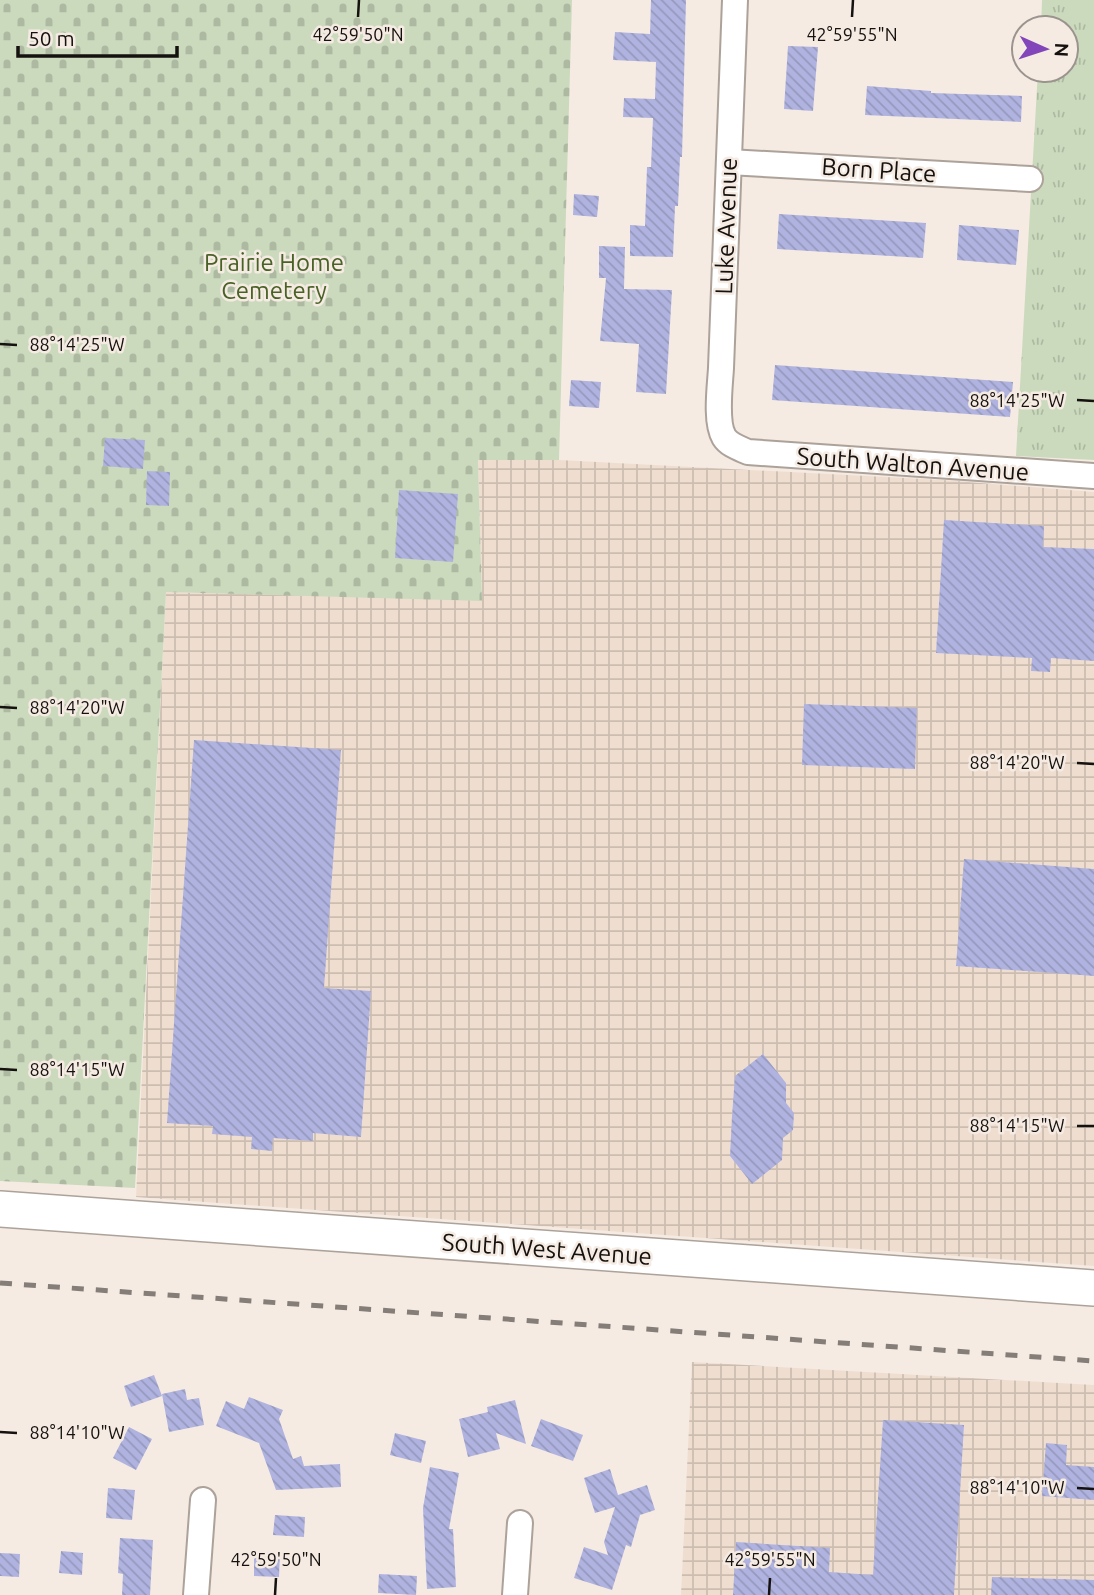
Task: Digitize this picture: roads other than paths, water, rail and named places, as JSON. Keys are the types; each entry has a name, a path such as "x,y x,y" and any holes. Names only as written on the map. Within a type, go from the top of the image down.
{"street":[{"name":"Luke Avenue","path":"734,446 724,436 720,423 735,0"},
{"name":"Born Place","path":"729,162 1030,179"},
{"name":"South Walton Avenue","path":"734,446 748,452 1094,476"},
{"name":"South West Avenue","path":"0,1209 1094,1288"},
{"path":"196,1595 203,1500"},
{"path":"514,1595 520,1523"}],"railway":[{"path":"0,1283 1094,1361"}],"park label":[{"name":"Prairie Home Cemetery","path":"274,276"}]}
